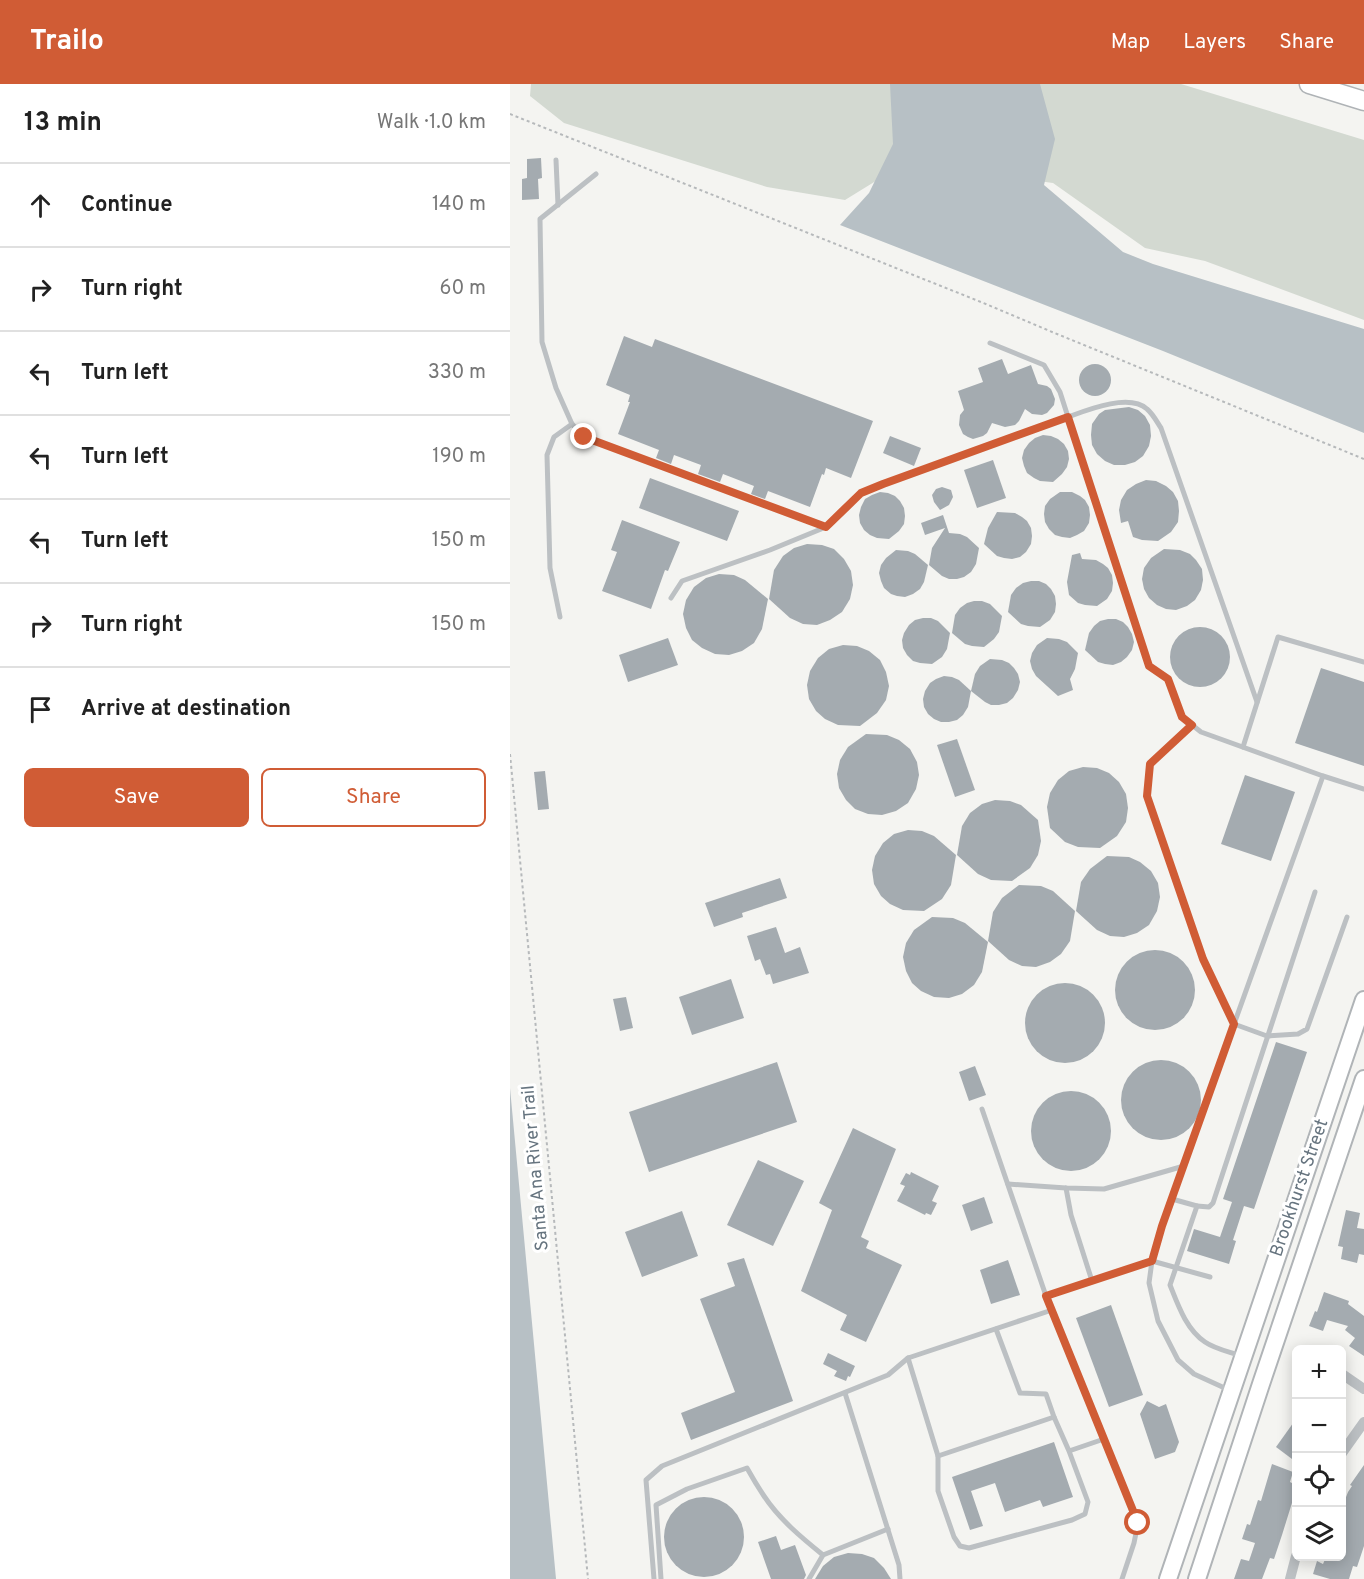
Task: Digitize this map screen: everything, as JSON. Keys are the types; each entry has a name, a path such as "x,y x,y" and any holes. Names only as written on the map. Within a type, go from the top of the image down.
{"highway":[{"path":"1309,84 1364,101"}],"main road":[{"name":"Brookhurst Street","path":"1168,1579 1364,1000"},
{"name":"Brookhurst Street","path":"1197,1579 1364,1079"},
{"path":"1234,1383 1261,1384"}],"street":[{"path":"1346,1377 1364,1389"},
{"path":"1346,1446 1364,1422"},
{"path":"1290,1579 1295,1561"}],"lane":[{"path":"556,160 558,205"},
{"path":"596,174 540,219 542,342 556,388 572,424 584,437 826,527"},
{"path":"990,343 1044,365 1060,392 1149,666 1168,679 1182,717 1201,732 1364,789"},
{"path":"671,598 682,581 770,550 826,527 861,493 1102,405 1134,403 1146,408 1161,428 1257,702"},
{"path":"560,617 550,568 547,455 554,437 572,424"},
{"path":"1243,747 1278,637 1364,662"},
{"path":"1192,725 1150,764 1147,796 1203,959 1234,1024 1267,1036 1298,1034 1307,1029 1347,917"},
{"path":"1234,1383 1194,1374 1178,1360 1158,1321 1149,1283 1152,1261 1323,776"},
{"path":"1172,1199 1197,1206 1209,1207 1213,1203 1315,892"},
{"path":"982,1109 1046,1296 1138,1523 1122,1579"},
{"path":"1008,1184 1104,1188 1184,1166"},
{"path":"1066,1188 1071,1215 1092,1281"},
{"path":"1197,1206 1170,1285 1187,1324 1205,1342 1243,1356"},
{"path":"1046,1296 1152,1261 1210,1277"},
{"path":"654,1579 646,1480 662,1466 888,1375 908,1358 1052,1310"},
{"path":"908,1358 938,1456 939,1491 942,1503 954,1537 960,1545 969,1548 1072,1520 1085,1514 1088,1502 1069,1451 1046,1394 1020,1393 996,1329"},
{"path":"844,1393 899,1565 900,1579"},
{"path":"938,1456 1054,1417"},
{"path":"1069,1451 1104,1439"},
{"path":"661,1579 656,1505 687,1489 747,1468 764,1498 823,1555"},
{"path":"809,1579 823,1555 888,1529"}],"path":[{"path":"510,114 981,302 1364,459"},
{"name":"Santa Ana River Trail","path":"510,754 588,1579"}],"shaded area":[{"path":"531,84 1181,84 1364,140 1364,320 1205,261 1145,248 1053,183 905,163 845,200 767,187 564,123 530,96"},
{"path":"890,84 1040,84 1055,139 1044,185 1123,252 1153,264 1364,329 1364,433 1163,351 840,225 869,193 893,144"},
{"path":"510,1088 556,1579 510,1579"}],"building":[{"path":"541,158 542,178 538,179 539,199 522,200 522,179 527,178 527,159"},
{"path":"624,336 652,347 655,339 873,421 851,478 826,468 810,507 768,491 765,499 751,494 754,486 723,474 720,482 698,474 701,465 674,455 671,464 656,458 659,450 618,434 630,402 628,402 630,395 606,385"},
{"path":"1002,359 1008,374 1031,365 1038,384 1051,389 1055,399 1054,405 1042,415 1032,414 1025,409 1015,425 1005,427 992,423 987,433 973,439 963,434 959,425 960,415 964,410 958,391 983,382 978,368"},
{"path":"1095,364 1106,369 1111,380 1106,391 1095,396 1084,391 1079,380 1084,369"},
{"path":"1129,407 1145,416 1150,425 1149,446 1143,456 1135,462 1114,465 1097,454 1092,445 1092,424 1105,410"},
{"path":"1043,435 1058,439 1068,451 1067,467 1053,482 1040,481 1027,473 1022,458 1029,443"},
{"path":"890,436 921,448 914,466 883,453"},
{"path":"993,460 1006,498 977,508 964,470"},
{"path":"650,478 739,511 727,541 639,508"},
{"path":"1146,480 1156,481 1166,486 1178,501 1178,522 1171,532 1158,541 1133,537 1128,521 1121,523 1119,510 1121,500 1127,490"},
{"path":"942,487 951,490 953,497 949,505 940,510 932,495 936,489"},
{"path":"880,492 895,496 904,508 904,524 889,539 870,535 860,523 859,515 865,499"},
{"path":"1060,492 1072,492 1080,496 1089,507 1089,523 1084,531 1070,538 1055,535 1045,522 1045,506"},
{"path":"997,512 1015,513 1027,521 1031,528 1031,544 1020,557 1012,559 997,556 984,544 988,528"},
{"path":"943,515 949,533 967,537 979,548 976,564 971,572 957,579 942,576 929,565 932,548 945,528 925,535 921,523"},
{"path":"622,520 680,542 668,571 665,570 651,609 602,591 617,552 611,550"},
{"path":"807,544 834,549 851,571 853,585 850,599 842,612 817,625 803,624 790,618 769,599 774,570 783,556 794,548"},
{"path":"1164,549 1180,550 1190,554 1202,569 1201,590 1195,600 1176,610 1157,605 1149,598 1142,579 1144,568 1151,558"},
{"path":"896,550 915,554 928,565 920,589 905,597 891,594 884,588 879,573 886,558"},
{"path":"1080,553 1082,559 1096,560 1103,564 1112,575 1112,591 1107,599 1097,606 1078,603 1069,595 1067,582 1072,555"},
{"path":"719,574 734,575 745,580 768,599 762,629 754,643 742,651 729,655 715,654 692,640 683,614 686,600 694,587 706,578"},
{"path":"1031,581 1046,584 1055,596 1055,612 1050,620 1040,627 1021,624 1008,612 1011,595 1016,588"},
{"path":"974,601 990,604 1002,616 999,632 984,647 965,644 952,633 955,615 960,608"},
{"path":"923,618 938,621 950,633 947,649 942,657 932,664 913,661 903,648 902,640 909,625"},
{"path":"1108,619 1123,622 1132,634 1134,642 1127,657 1113,665 1098,662 1085,650 1089,633 1094,626"},
{"path":"1194,627 1206,627 1217,632 1225,640 1230,657 1228,669 1217,682 1206,687 1194,687 1183,682 1175,674 1170,663 1170,651 1175,640 1183,632"},
{"path":"668,638 678,665 628,682 619,655"},
{"path":"1047,638 1067,642 1078,653 1075,669 1070,679 1073,690 1058,696 1036,676 1030,661 1037,645"},
{"path":"843,645 857,646 869,651 880,660 889,686 886,700 877,713 860,726 838,725 825,719 816,711 809,699 807,685 810,671 818,658 829,649"},
{"path":"990,659 1009,663 1018,674 1020,682 1018,690 1007,703 991,705 971,691 975,674 980,666"},
{"path":"1321,668 1364,682 1364,766 1295,743"},
{"path":"944,676 959,680 971,691 968,707 963,715 949,722 941,722 928,714 923,699 930,683"},
{"path":"866,734 887,735 899,740 910,749 917,762 919,775 916,789 908,803 896,811 882,815 868,814 855,809 839,788 837,774 840,760 848,747"},
{"path":"957,739 975,790 955,797 937,745"},
{"path":"1083,767 1097,768 1109,773 1119,782 1126,794 1128,808 1126,822 1117,836 1100,848 1078,847 1065,842 1050,828 1047,807 1050,793 1058,780 1069,771"},
{"path":"545,771 549,809 538,810 534,772"},
{"path":"1245,775 1295,792 1271,861 1221,844"},
{"path":"995,800 1010,801 1021,805 1038,820 1041,841 1038,855 1030,868 1012,881 991,880 978,874 957,855 962,826 970,813 982,804"},
{"path":"908,830 922,831 934,836 956,855 951,885 942,899 924,911 903,910 890,904 881,896 874,884 872,870 875,856 883,843 894,834"},
{"path":"1107,856 1129,857 1140,862 1151,871 1158,883 1160,897 1157,911 1149,925 1137,933 1124,937 1110,936 1097,930 1076,911 1081,882 1090,869"},
{"path":"780,878 787,898 742,913 743,917 714,927 705,903"},
{"path":"1019,885 1041,886 1053,891 1075,911 1070,941 1061,954 1050,962 1036,967 1022,966 1009,960 988,941 993,912 1002,898"},
{"path":"932,917 953,918 965,923 988,942 982,972 974,985 962,994 949,998 934,997 921,991 912,983 903,957 906,943 914,930"},
{"path":"776,927 785,953 800,947 809,973 773,984 770,974 766,975 760,959 755,961 747,936"},
{"path":"1147,950 1163,950 1177,956 1189,968 1195,982 1195,998 1189,1012 1177,1024 1163,1030 1147,1030 1133,1024 1121,1012 1115,998 1115,982 1121,968 1133,956"},
{"path":"731,979 744,1018 692,1035 679,997"},
{"path":"1065,983 1080,986 1093,995 1102,1008 1105,1023 1102,1038 1093,1051 1080,1060 1065,1063 1050,1060 1037,1051 1028,1038 1025,1023 1028,1008 1037,995 1050,986"},
{"path":"626,997 633,1028 620,1031 613,999"},
{"path":"1276,1042 1307,1052 1254,1209 1244,1206 1233,1240 1236,1241 1229,1264 1187,1251 1194,1229 1220,1237 1232,1202 1223,1199"},
{"path":"1161,1060 1176,1063 1189,1072 1198,1085 1201,1100 1198,1115 1189,1128 1176,1137 1161,1140 1146,1137 1133,1128 1124,1115 1121,1100 1124,1085 1133,1072 1146,1063"},
{"path":"777,1062 797,1122 649,1172 629,1112"},
{"path":"975,1066 986,1095 969,1101 959,1072"},
{"path":"1063,1091 1079,1091 1100,1102 1111,1123 1111,1139 1100,1160 1079,1171 1063,1171 1049,1165 1037,1153 1031,1139 1031,1123 1037,1109 1049,1097"},
{"path":"853,1128 896,1149 861,1237 869,1241 866,1248 902,1265 866,1342 840,1330 847,1315 801,1291 832,1210 819,1203"},
{"path":"758,1160 804,1181 773,1246 727,1225"},
{"path":"911,1172 939,1186 932,1201 937,1203 931,1215 926,1213 925,1215 897,1201 905,1186 900,1184 906,1173 910,1175"},
{"path":"984,1197 993,1223 971,1231 962,1205"},
{"path":"1346,1210 1360,1213 1357,1228 1364,1229 1364,1255 1359,1254 1357,1263 1341,1259 1343,1247 1338,1246"},
{"path":"682,1211 698,1256 642,1277 625,1232"},
{"path":"744,1258 793,1401 691,1440 681,1413 735,1392 700,1299 735,1286 727,1263"},
{"path":"1008,1260 1020,1295 991,1304 980,1270"},
{"path":"1324,1292 1349,1301 1348,1304 1364,1316 1364,1356 1349,1346 1355,1338 1345,1330 1348,1326 1327,1320 1323,1331 1309,1326"},
{"path":"1111,1305 1143,1395 1109,1407 1076,1318"},
{"path":"828,1353 855,1366 846,1381 834,1376 837,1371 823,1364"},
{"path":"1147,1401 1159,1407 1166,1404 1179,1442 1175,1452 1155,1459 1140,1414"},
{"path":"1292,1425 1292,1459 1276,1447"},
{"path":"1054,1442 1073,1497 1043,1507 1040,1500 1005,1512 995,1483 971,1491 983,1526 970,1530 952,1477"},
{"path":"1272,1464 1292,1472 1290,1482 1292,1483 1292,1503 1274,1559 1270,1558 1262,1579 1234,1579 1241,1559 1249,1561 1255,1543 1242,1539 1247,1524 1250,1525 1258,1500 1261,1501"},
{"path":"1364,1465 1364,1546 1357,1567 1353,1566 1349,1579 1330,1579 1313,1574 1317,1561 1323,1564 1324,1561 1346,1561 1346,1497 1352,1486 1350,1485"},
{"path":"696,1497 712,1497 733,1508 744,1529 744,1545 733,1566 712,1577 696,1577 682,1571 670,1559 664,1545 664,1529 670,1515 682,1503"},
{"path":"776,1536 781,1550 795,1545 806,1575 804,1579 771,1579 758,1542"},
{"path":"848,1553 874,1558 891,1579 815,1579 823,1566 834,1557"}],"route":[{"path":"584,437 826,527 861,493 1068,417 1149,666 1168,679 1182,717 1192,725 1150,764 1147,796 1203,959 1234,1024 1162,1226 1152,1261 1046,1296 1138,1523"}]}
